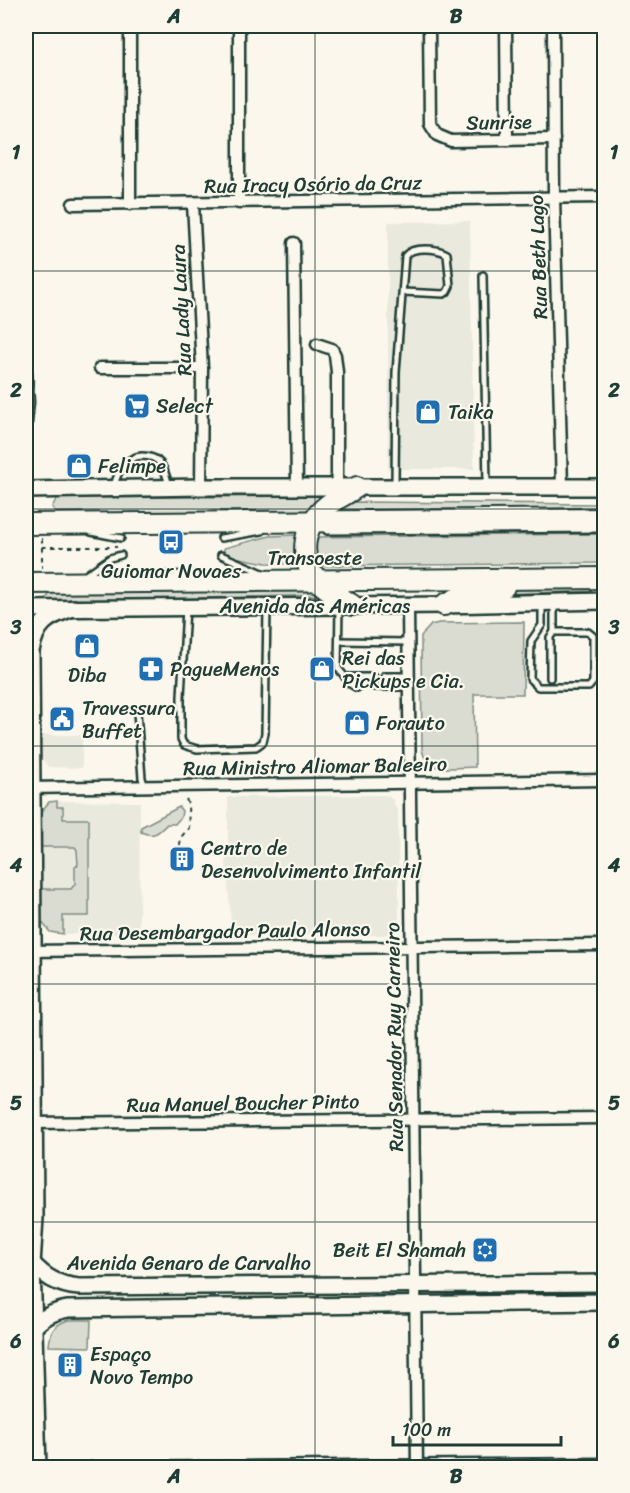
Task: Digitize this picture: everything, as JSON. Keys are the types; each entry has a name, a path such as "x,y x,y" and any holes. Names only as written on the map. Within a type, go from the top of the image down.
{"highway":[{"path":"346,605 315,575 305,555 304,546 306,528 329,504 357,487"},
{"path":"26,524 306,528 604,519"},
{"name":"Avenida das Américas","path":"26,583 315,575 526,579 604,578"},
{"path":"444,605 456,599 526,579"}],"street":[{"path":"130,26 130,204"},
{"path":"239,26 239,203"},
{"name":"Sunrise","path":"429,26 430,124 437,135 452,141 554,140"},
{"path":"506,26 507,140"},
{"name":"Rua Beth Lago","path":"554,26 554,198 562,487"},
{"name":"Rua Iracy Osório da Cruz","path":"73,204 604,197"},
{"name":"Rua Lady Laura","path":"193,204 202,368 201,487"},
{"path":"294,243 297,487"},
{"path":"317,344 332,349 335,355 337,487"},
{"path":"100,368 202,368"},
{"path":"26,373 28,402 26,423"},
{"path":"26,490 170,487 604,487"},
{"name":"Avenida das Américas","path":"26,609 408,606 604,601"},
{"name":"Rua Senador Ruy Carneiro","path":"408,606 417,1466"},
{"path":"38,1467 30,1332 29,1261 35,1218 30,1123 28,788 31,651 33,639 43,622 73,608"},
{"name":"Rua Ministro Aliomar Baleeiro","path":"28,788 604,780"},
{"name":"Rua Desembargador Paulo Alonso","path":"29,951 604,945"},
{"name":"Rua Manuel Boucher Pinto","path":"30,1123 604,1118"},
{"name":"Avenida Genaro de Carvalho","path":"29,1261 43,1275 55,1282 79,1287 604,1283"},
{"path":"218,1286 219,1307"},
{"path":"30,1332 51,1314 68,1309 604,1302"},
{"path":"90,1467 604,1464"}],"lane":[{"path":"395,487 396,372 406,253 412,250 439,250 447,254 450,285 447,292 444,294 403,292"},
{"path":"483,275 487,487"},
{"path":"114,489 122,467 128,459 147,456 155,458 162,465 170,487"},
{"name":"Transoeste","path":"306,528 604,530"},
{"name":"Transoeste","path":"216,531 273,531"},
{"path":"221,538 262,531"},
{"path":"80,532 122,535"},
{"path":"87,574 110,558 121,555"},
{"path":"221,555 263,573"},
{"name":"Transoeste","path":"240,573 272,573"},
{"path":"76,574 99,574"},
{"path":"542,625 552,635 588,632 593,636 593,682 589,687 534,685 530,673 531,641 542,625 548,602"},
{"path":"548,602 552,635 550,678"},
{"path":"346,605 339,641 338,668 350,684 357,688"},
{"path":"186,607 181,739 184,745 197,749 256,747 263,742 267,606"},
{"path":"339,641 408,642"},
{"path":"345,677 374,676"},
{"path":"385,676 409,682"},
{"path":"374,687 409,682"},
{"path":"136,712 142,778 145,787"}],"path":[{"path":"42,538 42,568"},
{"path":"42,547 121,547"},
{"path":"180,845 181,837 189,828 188,805 183,786"}],"shaded area":[{"path":"470,221 474,469 388,469 388,222"},
{"path":"329,496 310,512 57,515 52,507 57,498"},
{"path":"355,502 604,504 604,514 331,515 338,507"},
{"path":"604,534 604,563 315,566 314,537"},
{"path":"297,535 298,564 266,563 224,555 224,548 270,536"},
{"path":"315,586 326,595 43,602 54,589"},
{"path":"514,588 604,588 604,591 496,594"},
{"path":"524,622 523,694 474,694 475,767 442,768 429,763 422,749 421,636 431,625 439,623"},
{"path":"42,735 82,735 82,768 48,767 42,759"},
{"path":"382,795 393,800 398,813 399,925 385,935 232,935 225,849 228,848 228,797"},
{"path":"53,801 140,802 139,934 53,934 41,923 40,813 46,804"},
{"path":"57,801 57,807 63,807 63,819 89,819 89,916 63,916 63,934 50,932 40,920 40,889 71,889 75,884 75,866 78,865 75,847 40,847 40,813 49,802"},
{"path":"179,807 182,811 181,817 175,824 167,824 159,832 153,834 141,832 141,827"},
{"path":"68,1320 91,1320 90,1347 49,1346 50,1336 54,1329"}],"place":[{"name":"Select","path":"137,406"},
{"name":"Taika","path":"428,412"},
{"name":"Felimpe","path":"79,466"},
{"name":"Guiomar Novaes","path":"171,542"},
{"name":"Diba","path":"87,646"},
{"name":"PagueMenos","path":"151,669"},
{"name":"Rei das Pickups e Cia.","path":"322,669"},
{"name":"Travessura Buffet","path":"62,719"},
{"name":"Forauto","path":"357,723"},
{"name":"Centro de Desenvolvimento Infantil","path":"182,859"},
{"name":"Beit El Shamah","path":"485,1250"},
{"name":"Espaço Novo Tempo","path":"70,1365"}]}
